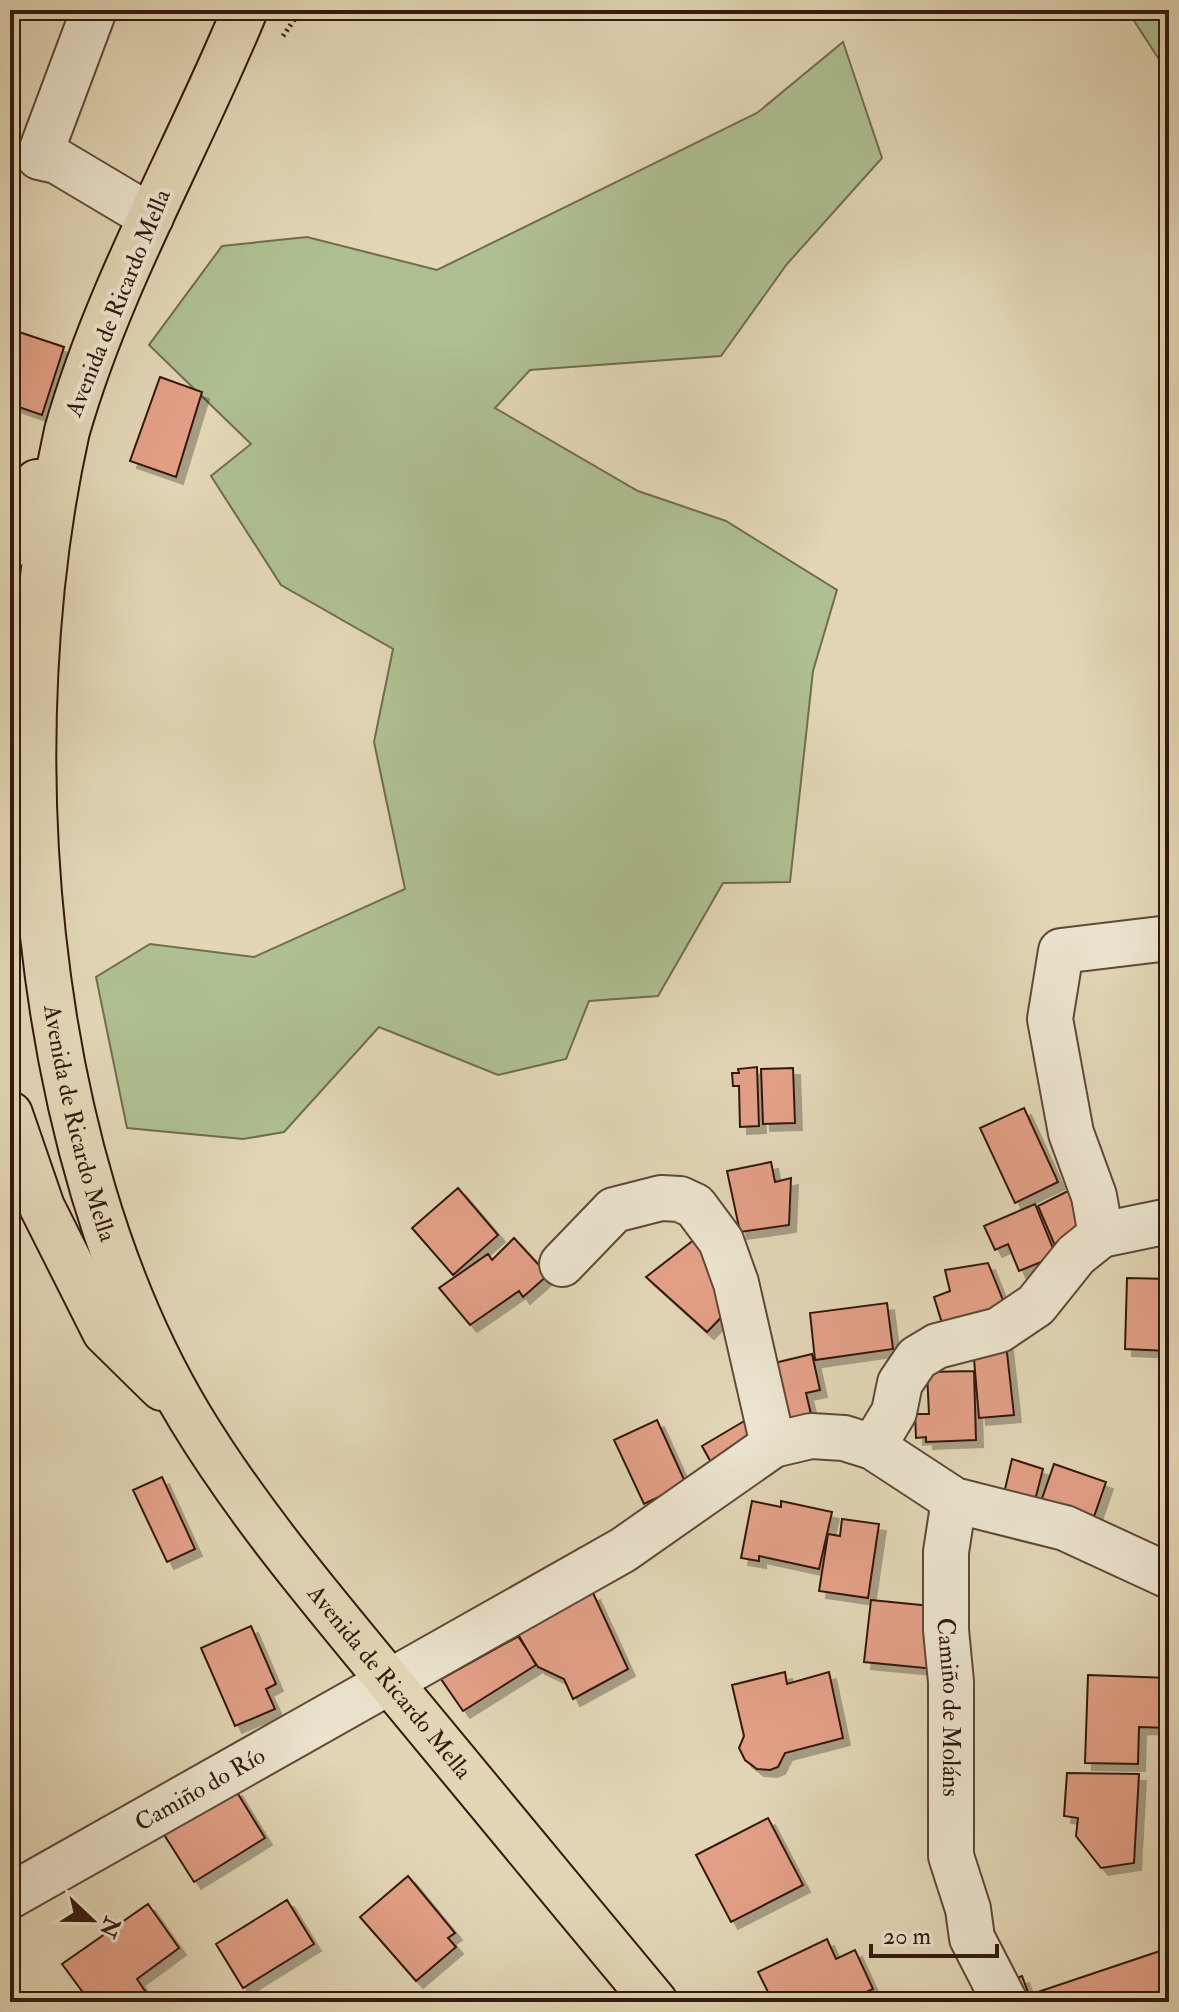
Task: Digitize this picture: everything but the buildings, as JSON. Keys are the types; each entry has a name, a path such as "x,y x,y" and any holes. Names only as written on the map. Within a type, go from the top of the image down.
{"main road":[{"name":"Avenida de Ricardo Mella","path":"245,10 104,325 66,435 37,579 18,769 29,861 24,956 92,1194 132,1303 187,1412 283,1553 655,2002"},
{"path":"10,546 18,513 66,435"},
{"path":"10,1114 42,1207 105,1332 187,1412"}],"street":[{"path":"24,166 94,10"},
{"path":"24,166 57,161 151,217"},
{"path":"1101,1235 1094,1196 1071,1133 1050,1019 1061,951 1169,938"},
{"path":"562,1264 614,1210 661,1198 680,1199 695,1206 706,1216 721,1241 736,1283 773,1445"},
{"path":"873,1447 894,1412 904,1375 917,1358 937,1346 999,1330 1036,1305 1076,1255 1101,1235 1169,1221"},
{"path":"390,1682 623,1550 773,1445 811,1436 844,1438 873,1447 954,1500 1065,1528 1169,1576"},
{"name":"Camiño de Moláns","path":"954,1500 946,1552 946,1630 951,1682 951,1856 968,1909 972,1938 1005,2002"},
{"name":"Camiño do Río","path":"10,1896 390,1682"}],"green space":[{"path":"1127,10 1168,10 1164,67"},
{"path":"843,42 882,158 787,264 721,356 530,370 495,408 638,491 726,521 837,590 813,671 790,882 723,883 658,996 589,1001 566,1059 498,1075 379,1027 284,1132 243,1139 127,1128 96,977 150,944 254,957 405,889 374,742 393,649 281,585 211,476 251,444 149,345 222,246 307,237 437,270 757,113"}]}
